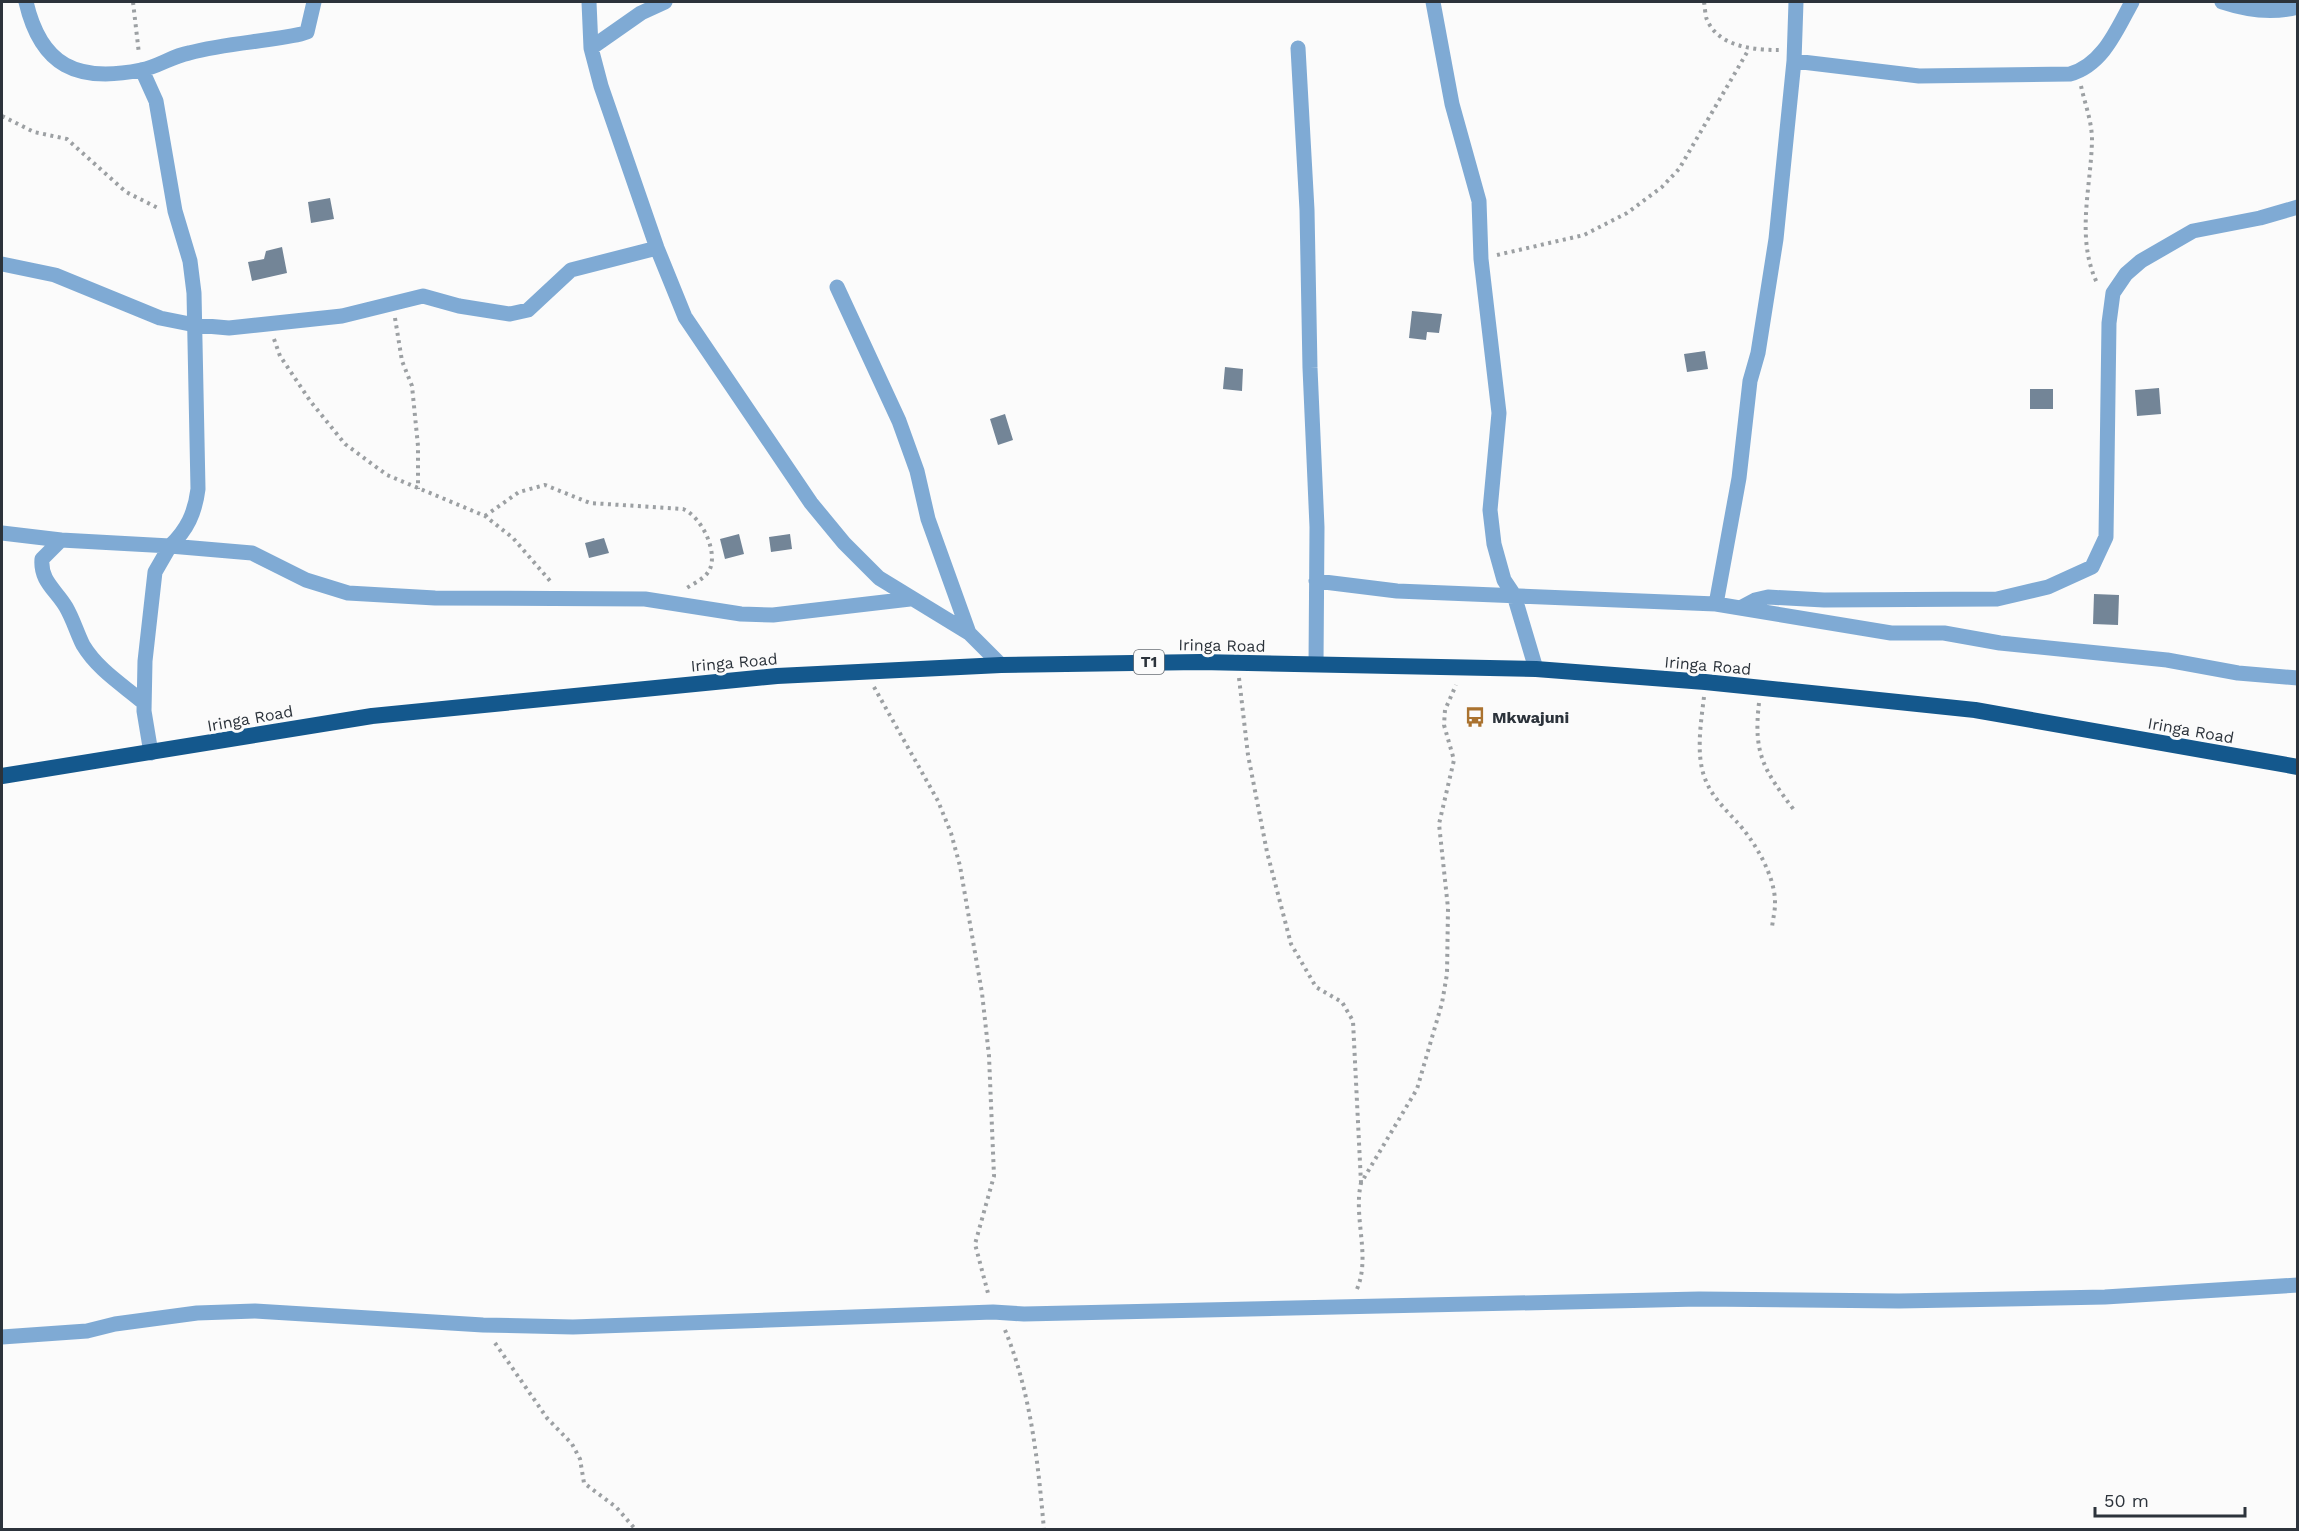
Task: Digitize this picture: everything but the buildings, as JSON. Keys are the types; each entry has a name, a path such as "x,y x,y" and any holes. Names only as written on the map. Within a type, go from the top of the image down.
{"highway":[{"name":"Iringa Road","path":"2,776 372,716 777,676 867,673 1001,664 1237,662 1536,669 1705,682 1975,710 2298,767"}],"street":[{"path":"26,2 32,28 54,59 72,69 95,73 142,70 187,53 301,34 307,32 310,26 314,2"},
{"path":"589,2 591,48 601,86 657,248 685,317 811,503 844,543 879,578 969,633 1001,664"},
{"path":"591,48 641,13 665,2"},
{"path":"1433,2 1452,104 1479,201 1481,259 1499,413 1490,510 1494,544 1504,580 1514,595 1536,669"},
{"path":"1716,604 1739,478 1750,381 1758,353 1776,239 1794,56 1796,2"},
{"path":"1794,56 1919,76 2070,74 2082,71 2107,48 2133,2"},
{"path":"2222,2 2240,8 2268,11 2298,7"},
{"path":"1298,48 1307,210 1310,368 1317,527 1316,664"},
{"path":"142,70 156,101 177,216 190,261 195,325 198,489 196,508 187,527 170,546 155,572 144,703 151,753"},
{"path":"1740,608 1755,600 1768,597 1824,600 1997,599 2048,587 2092,567 2106,537 2113,293 2126,274 2141,261 2193,231 2260,218 2298,207"},
{"path":"2,264 55,275 160,318 195,325 229,328 342,316 392,302 423,297 459,306 519,314 528,310 571,270 657,248"},
{"path":"837,287 899,421 917,471 928,519 969,633"},
{"path":"2,533 61,540 252,553 306,580 348,593 435,598 572,597 671,602 741,614 773,615 910,599"},
{"path":"61,540 42,559 41,569 45,579 65,606 83,645 95,662 144,703"},
{"path":"1316,581 1396,591 1716,604 1891,633 1944,633 2000,642 2167,660 2238,673 2298,678"},
{"path":"2,1337 87,1331 116,1324 197,1313 255,1311 573,1327 993,1312 1700,1299 1899,1301 2105,1297 2298,1285"}],"path":[{"path":"133,2 142,70"},
{"path":"1704,2 1707,21 1721,37 1749,50 1794,56"},
{"path":"1481,259 1584,236 1627,213 1662,188 1679,169 1749,50"},
{"path":"2082,71 2080,81 2092,141 2086,188 2087,255 2091,270 2111,310"},
{"path":"2,116 34,132 67,140 126,192 177,216"},
{"path":"392,302 400,351 412,386 418,446 418,489"},
{"path":"268,324 280,356 311,402 345,444 387,475 485,516 513,538 553,585 572,597"},
{"path":"485,516 519,492 545,485 590,503 690,512 703,525 707,534 710,568 671,602"},
{"path":"1237,662 1248,755 1267,852 1289,936 1316,987 1342,1002 1353,1022 1361,1183 1358,1199 1362,1258 1360,1280 1350,1306"},
{"path":"1361,1183 1417,1089 1429,1041 1442,1003 1447,974 1448,908 1439,824 1454,755 1444,725 1450,695 1466,668"},
{"path":"867,673 942,809 960,866 987,1037 994,1176 975,1244 993,1312 1006,1331 1017,1362 1032,1425 1044,1530"},
{"path":"1705,682 1700,733 1704,777 1721,807 1738,822 1762,861 1773,885 1775,902 1772,927"},
{"path":"1761,688 1756,743 1763,762 1794,810"},
{"path":"483,1324 547,1418 572,1444 580,1460 584,1483 616,1507 636,1530"}],"place":[{"name":"Mkwajuni","path":"1475,717"}]}
